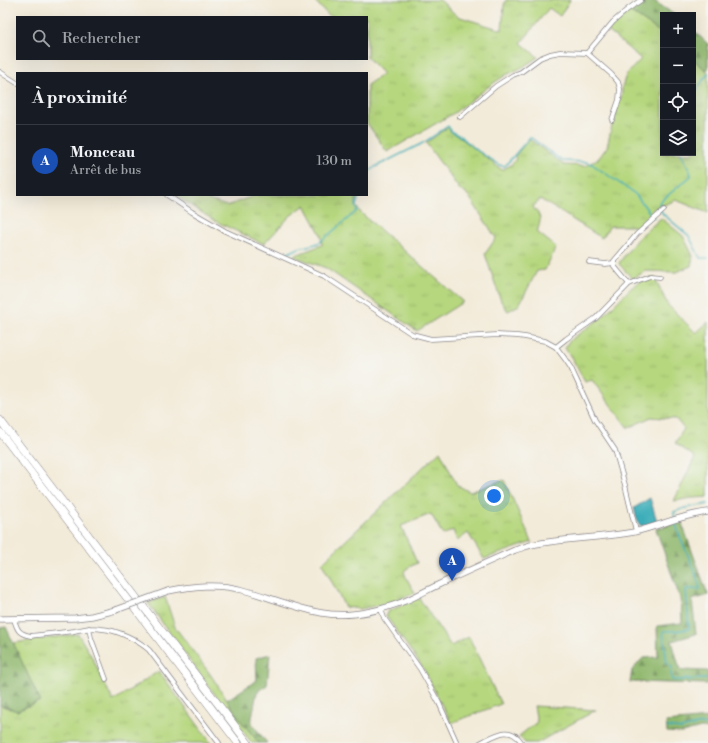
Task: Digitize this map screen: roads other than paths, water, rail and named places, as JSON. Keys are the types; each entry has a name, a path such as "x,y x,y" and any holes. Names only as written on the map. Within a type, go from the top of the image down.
{"highway":[{"path":"0,420 248,743"},
{"path":"0,432 238,743"}],"street":[{"path":"587,53 613,22 641,0"},
{"path":"460,117 496,86 513,75 521,72 540,58 560,52 587,53 618,82 620,90 619,100 612,120"},
{"path":"0,72 16,82"},
{"path":"168,196 192,212 225,231 324,276 412,334 431,339 517,336 545,341 556,347 571,368 595,420 615,450 636,531"},
{"path":"614,264 614,261 637,234 664,210"},
{"path":"589,262 614,264"},
{"path":"614,264 629,284"},
{"path":"556,347 596,318 629,284 650,276 660,277"},
{"path":"0,619 76,618 92,616 116,610 168,591 187,587 207,586 242,589 322,613 357,614 381,609 405,600 515,550 534,544 620,534 636,531 691,514 708,512"},
{"path":"381,609 384,618 420,669 439,704 457,743"},
{"path":"14,619 19,632 23,635 31,636 89,628 102,628 136,640 149,650 218,743"},
{"path":"89,628 91,638 106,679"},
{"path":"480,743 496,734 507,732 515,735 522,743"}],"water":[{"path":"650,498 657,521 642,526 637,521 634,508"}],"waterway":[{"path":"696,91 708,73"},
{"path":"368,172 375,167 423,143 448,126 452,132 460,136 478,151 499,165 503,166 505,166 530,137 562,161 586,162 592,164 635,194 654,217"},
{"path":"682,156 691,176 661,201 659,203 659,208 663,214 689,236 700,258 708,258"},
{"path":"286,254 299,248 320,242 357,211 356,206 359,196"},
{"path":"708,504 685,508 674,512 678,532 698,579 700,589 686,589 689,629 663,632 667,663 672,667 672,680 708,679"},
{"path":"667,727 681,729 708,724"}],"place":[{"name":"Monceau","path":"452,581"}]}
